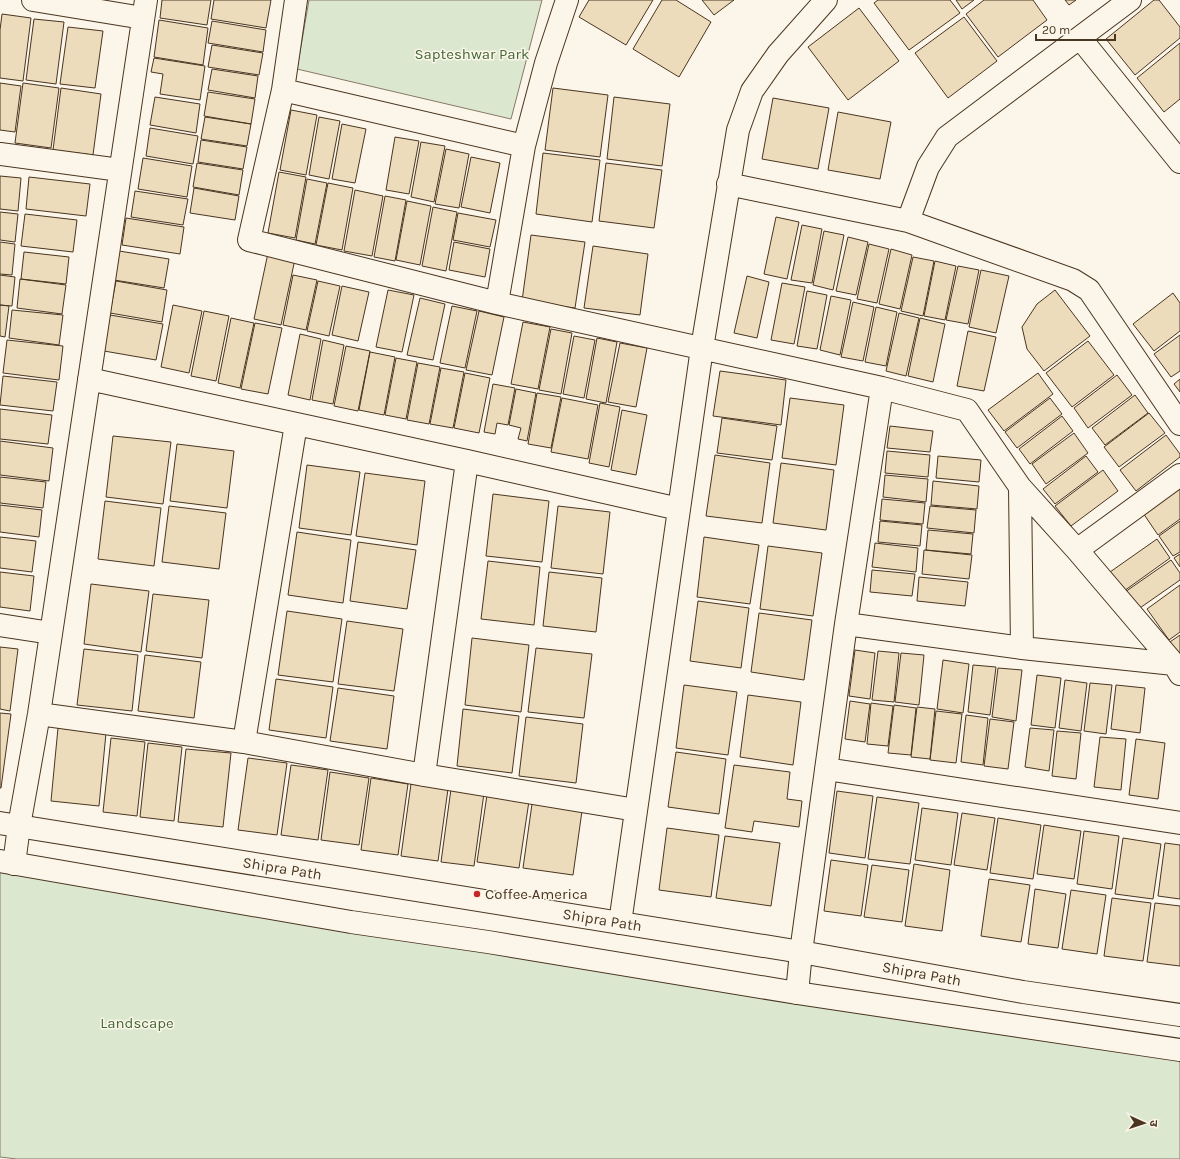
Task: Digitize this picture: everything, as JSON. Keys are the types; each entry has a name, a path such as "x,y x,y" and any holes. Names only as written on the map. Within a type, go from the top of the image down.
{"street":[{"path":"33,0 144,9 39,714 10,824 7,862 351,922 488,942 797,993 1180,1050"},
{"path":"296,0 283,90 249,240 497,303 882,388 967,410 1020,487 1077,550 1177,669"},
{"path":"497,303 524,146 546,63 567,0"},
{"path":"620,923 702,348 738,130 752,91 778,54 826,0"},
{"path":"908,221 928,167 947,137 1130,0"},
{"path":"1080,38 1180,162"},
{"path":"283,90 524,146"},
{"path":"0,154 120,170"},
{"path":"728,184 908,221 1073,280 1089,290 1180,424"},
{"path":"89,379 467,461 679,509"},
{"path":"797,993 801,952 846,624 882,388"},
{"path":"244,742 296,424"},
{"path":"424,775 467,461"},
{"path":"1077,550 1180,474"},
{"path":"1020,487 1022,648"},
{"path":"846,624 1177,669"},
{"path":"0,625 51,633"},
{"path":"39,714 244,742 424,775 636,810"},
{"path":"826,769 1180,823"},
{"name":"Shipra Path","path":"10,824 801,952 1023,992 1180,1015"}],"green space":[{"name":"Sapteshwar Park","path":"309,0 542,0 511,119 297,69"},
{"name":"Landscape","path":"0,863 1180,1050 1180,1159 17,1159 0,1157"}],"building":[{"path":"162,0 211,0 207,25 160,18"},
{"path":"214,0 271,0 266,28 211,19"},
{"path":"589,0 653,0 626,45 579,17"},
{"path":"662,0 676,0 711,22 679,77 633,49"},
{"path":"702,0 734,0 714,15"},
{"path":"878,0 950,0 960,13 909,50 874,3"},
{"path":"956,0 974,0 962,9"},
{"path":"984,0 1033,0 1047,20 998,57 966,14"},
{"path":"1065,0 1076,0 1069,5"},
{"path":"1154,0 1159,0 1180,27 1180,38 1135,75 1106,39"},
{"path":"859,8 899,61 848,100 808,47"},
{"path":"2,14 31,18 23,81 0,78 0,30"},
{"path":"964,17 997,61 948,98 915,53"},
{"path":"34,19 64,22 56,84 26,80"},
{"path":"159,20 208,28 203,65 154,57"},
{"path":"212,21 266,30 263,52 208,43"},
{"path":"68,27 103,31 95,88 60,84"},
{"path":"1180,43 1180,99 1164,112 1137,78"},
{"path":"212,45 263,53 259,75 208,67"},
{"path":"154,58 205,66 200,100 160,94 163,74 151,72"},
{"path":"212,69 258,76 255,98 208,90"},
{"path":"0,83 21,86 15,132 0,130"},
{"path":"23,83 59,88 51,148 15,143"},
{"path":"61,88 101,94 93,155 53,150"},
{"path":"553,88 608,95 600,157 545,150"},
{"path":"208,92 255,99 251,124 204,116"},
{"path":"155,97 200,104 196,133 150,125"},
{"path":"614,97 670,104 662,166 607,159"},
{"path":"773,98 829,108 818,169 762,159"},
{"path":"291,110 317,115 306,175 280,170"},
{"path":"838,112 891,122 880,179 828,170"},
{"path":"205,117 251,124 247,146 201,139"},
{"path":"319,117 340,121 329,179 309,175"},
{"path":"342,124 366,129 355,183 332,179"},
{"path":"150,128 198,136 193,164 146,156"},
{"path":"395,137 419,141 409,194 386,190"},
{"path":"201,140 247,147 243,169 198,162"},
{"path":"421,142 445,146 434,202 411,197"},
{"path":"446,149 469,154 459,208 435,204"},
{"path":"543,153 600,160 592,222 536,214"},
{"path":"471,157 500,163 490,213 461,207"},
{"path":"143,158 192,166 187,197 138,189"},
{"path":"197,163 243,170 239,195 193,187"},
{"path":"606,163 662,170 654,228 599,221"},
{"path":"279,172 306,177 295,238 268,233"},
{"path":"0,176 21,178 18,211 0,209"},
{"path":"29,177 90,184 86,216 26,209"},
{"path":"307,179 327,183 315,244 296,240"},
{"path":"328,183 353,188 342,250 316,245"},
{"path":"194,188 239,196 235,220 190,213"},
{"path":"355,190 383,196 372,256 344,251"},
{"path":"135,191 188,199 183,225 131,217"},
{"path":"385,196 406,200 395,261 374,257"},
{"path":"407,201 431,206 420,265 396,260"},
{"path":"433,207 457,212 446,271 422,266"},
{"path":"0,212 18,214 15,242 0,240"},
{"path":"458,213 496,220 490,247 453,240"},
{"path":"25,214 77,220 73,252 21,246"},
{"path":"776,217 799,222 787,279 764,274"},
{"path":"126,218 184,227 180,254 122,245"},
{"path":"802,225 822,229 812,283 791,280"},
{"path":"824,231 844,235 833,290 813,285"},
{"path":"531,235 585,242 575,308 522,301"},
{"path":"848,237 868,242 856,295 836,291"},
{"path":"0,242 15,244 12,275 0,274"},
{"path":"454,242 490,249 485,277 449,270"},
{"path":"869,244 889,249 877,303 857,299"},
{"path":"593,246 648,254 640,315 584,308"},
{"path":"891,249 912,255 900,309 879,304"},
{"path":"119,251 169,259 164,288 114,280"},
{"path":"24,252 69,257 66,284 21,279"},
{"path":"268,253 295,259 281,325 254,319"},
{"path":"913,257 934,261 923,316 901,311"},
{"path":"935,261 956,266 945,320 924,316"},
{"path":"958,266 979,270 968,324 946,320"},
{"path":"981,270 1009,276 996,333 969,327"},
{"path":"0,275 15,277 12,306 0,305"},
{"path":"293,275 317,280 306,330 283,325"},
{"path":"747,276 769,282 757,338 734,333"},
{"path":"20,279 66,285 62,314 17,308"},
{"path":"116,281 167,290 162,322 110,313"},
{"path":"318,281 340,286 329,336 307,331"},
{"path":"782,283 805,287 794,344 771,340"},
{"path":"342,286 369,292 358,341 332,335"},
{"path":"388,290 414,295 402,352 376,347"},
{"path":"1055,290 1090,336 1044,371 1027,349 1022,327 1037,304"},
{"path":"807,291 827,295 817,349 797,346"},
{"path":"1173,293 1180,303 1180,331 1154,351 1133,324"},
{"path":"831,296 851,300 840,355 820,350"},
{"path":"420,298 445,304 433,360 407,355"},
{"path":"853,302 874,307 863,361 841,357"},
{"path":"0,305 9,306 5,337 0,336"},
{"path":"173,305 202,311 189,373 161,367"},
{"path":"452,306 477,311 465,368 440,363"},
{"path":"876,307 897,312 886,366 865,362"},
{"path":"12,310 63,315 59,345 9,338"},
{"path":"204,311 229,316 216,381 191,376"},
{"path":"479,311 504,317 492,375 466,370"},
{"path":"899,313 919,318 906,376 886,371"},
{"path":"110,315 163,324 156,360 104,351"},
{"path":"231,318 254,323 240,388 218,383"},
{"path":"920,318 945,324 933,382 908,376"},
{"path":"523,322 550,327 538,389 511,384"},
{"path":"255,323 282,328 268,394 241,389"},
{"path":"551,329 572,333 561,394 539,390"},
{"path":"968,331 996,337 984,391 957,386"},
{"path":"300,334 321,339 310,400 288,395"},
{"path":"1180,335 1180,371 1171,377 1154,354"},
{"path":"574,336 595,340 584,398 563,394"},
{"path":"597,338 617,342 606,403 586,399"},
{"path":"7,340 63,346 59,380 3,373"},
{"path":"323,340 344,345 333,404 312,400"},
{"path":"1088,341 1114,375 1072,407 1046,373"},
{"path":"620,343 647,348 636,407 608,402"},
{"path":"346,346 370,351 358,411 334,406"},
{"path":"370,352 395,357 384,415 359,410"},
{"path":"396,358 417,362 406,419 385,415"},
{"path":"418,363 440,367 429,424 407,420"},
{"path":"441,368 464,372 453,428 430,424"},
{"path":"720,371 786,380 781,425 713,416"},
{"path":"465,373 490,378 479,433 454,428"},
{"path":"1038,373 1053,394 1004,431 988,410"},
{"path":"1117,375 1132,395 1088,428 1074,408"},
{"path":"3,376 57,382 53,411 0,405"},
{"path":"1180,379 1180,392 1174,384"},
{"path":"493,384 515,388 508,425 497,423 495,434 484,432"},
{"path":"516,389 536,393 527,441 518,439 521,428 509,425"},
{"path":"537,393 561,397 551,448 528,444"},
{"path":"1135,395 1148,413 1105,445 1092,428"},
{"path":"562,398 598,405 588,459 551,452"},
{"path":"790,398 844,405 836,465 782,458"},
{"path":"1050,398 1062,414 1017,448 1005,432"},
{"path":"600,403 620,407 609,467 589,463"},
{"path":"0,409 52,415 48,444 0,439"},
{"path":"622,410 647,415 636,475 611,470"},
{"path":"1149,413 1165,433 1119,467 1104,447"},
{"path":"1062,416 1073,431 1030,464 1019,449"},
{"path":"722,418 777,426 772,460 717,453"},
{"path":"890,426 933,431 930,452 887,448"},
{"path":"1074,433 1088,453 1046,484 1032,464"},
{"path":"1166,435 1180,454 1180,457 1136,491 1120,470"},
{"path":"113,436 171,442 163,504 106,497"},
{"path":"0,441 53,448 49,481 0,475"},
{"path":"177,444 234,451 227,508 170,501"},
{"path":"887,451 930,455 928,477 885,473"},
{"path":"715,455 770,463 762,523 706,516"},
{"path":"938,456 981,460 979,482 936,478"},
{"path":"1086,456 1098,472 1055,504 1043,489"},
{"path":"781,463 834,470 826,530 773,523"},
{"path":"307,465 360,472 351,535 299,528"},
{"path":"1103,470 1118,491 1071,526 1055,506"},
{"path":"365,473 425,481 417,545 356,536"},
{"path":"885,475 928,479 926,502 883,497"},
{"path":"0,477 46,482 43,508 0,503"},
{"path":"933,481 979,486 977,509 931,505"},
{"path":"1180,483 1180,519 1158,535 1141,510"},
{"path":"493,494 549,501 542,562 486,556"},
{"path":"882,499 925,503 923,524 880,520"},
{"path":"105,501 161,508 154,566 98,559"},
{"path":"0,505 42,510 39,537 0,532"},
{"path":"169,506 226,513 219,569 162,562"},
{"path":"558,506 610,512 603,574 551,568"},
{"path":"930,506 976,510 974,533 927,528"},
{"path":"880,521 922,525 920,546 878,542"},
{"path":"1180,521 1180,552 1173,556 1159,536"},
{"path":"928,530 973,534 971,554 926,550"},
{"path":"297,532 351,540 343,603 288,595"},
{"path":"0,537 36,541 32,572 0,568"},
{"path":"704,537 759,545 750,604 697,597"},
{"path":"1157,539 1170,558 1124,591 1110,572"},
{"path":"358,542 416,550 407,609 350,601"},
{"path":"875,543 918,548 916,572 872,567"},
{"path":"768,546 822,553 813,616 760,609"},
{"path":"924,550 972,555 969,579 922,574"},
{"path":"1180,554 1180,567 1174,558"},
{"path":"1171,560 1180,573 1180,580 1137,610 1125,592"},
{"path":"488,561 540,567 534,625 481,619"},
{"path":"872,570 915,574 912,596 870,592"},
{"path":"0,572 34,576 30,611 0,607"},
{"path":"549,572 602,578 596,632 543,626"},
{"path":"919,577 968,582 965,606 917,601"},
{"path":"91,584 149,591 141,652 84,644"},
{"path":"1180,585 1180,632 1169,640 1147,609"},
{"path":"153,594 209,600 202,658 146,651"},
{"path":"698,601 749,608 741,668 690,661"},
{"path":"287,611 342,619 333,682 278,675"},
{"path":"759,613 812,620 804,680 751,672"},
{"path":"347,621 403,629 394,691 338,684"},
{"path":"1180,635 1180,662 1167,644"},
{"path":"472,638 529,645 521,712 465,705"},
{"path":"0,647 18,649 10,711 0,709"},
{"path":"536,648 592,654 584,718 528,712"},
{"path":"84,649 138,655 132,711 77,705"},
{"path":"855,650 875,653 870,699 849,696"},
{"path":"878,651 899,653 894,702 872,700"},
{"path":"901,653 924,655 919,705 895,702"},
{"path":"145,655 201,662 194,718 138,711"},
{"path":"943,660 969,664 963,713 937,709"},
{"path":"973,665 996,667 990,715 968,712"},
{"path":"998,668 1022,670 1016,721 992,717"},
{"path":"1037,675 1061,678 1055,728 1031,725"},
{"path":"276,679 333,687 326,738 269,730"},
{"path":"1065,680 1087,683 1081,731 1059,728"},
{"path":"1090,683 1112,685 1106,734 1084,731"},
{"path":"684,685 737,692 728,755 676,748"},
{"path":"1116,685 1145,688 1140,733 1111,729"},
{"path":"338,688 394,696 387,749 330,741"},
{"path":"748,695 801,702 793,765 740,757"},
{"path":"850,701 870,704 865,742 845,739"},
{"path":"871,703 893,706 888,746 867,744"},
{"path":"894,705 916,708 911,755 888,753"},
{"path":"917,707 935,709 930,759 911,757"},
{"path":"463,709 519,716 512,773 457,766"},
{"path":"936,711 962,714 956,763 930,760"},
{"path":"0,713 11,714 1,788 0,788"},
{"path":"966,715 988,718 983,765 961,762"},
{"path":"526,717 583,724 576,783 519,776"},
{"path":"990,719 1014,722 1008,769 984,766"},
{"path":"58,728 106,733 99,806 51,801"},
{"path":"1030,728 1054,730 1049,771 1025,767"},
{"path":"1057,731 1081,733 1076,779 1052,776"},
{"path":"1100,737 1126,739 1121,790 1094,787"},
{"path":"111,738 145,742 137,816 103,812"},
{"path":"1136,739 1165,743 1158,799 1129,795"},
{"path":"148,743 182,747 174,821 140,817"},
{"path":"186,749 231,753 223,827 178,822"},
{"path":"676,752 726,759 719,814 668,807"},
{"path":"248,758 287,763 277,835 238,830"},
{"path":"291,765 328,770 318,840 281,835"},
{"path":"734,765 790,772 787,799 802,801 799,827 754,821 752,832 725,828"},
{"path":"330,772 369,778 359,845 321,840"},
{"path":"371,778 408,784 398,855 361,850"},
{"path":"411,784 448,789 438,861 401,856"},
{"path":"451,789 484,793 474,866 441,862"},
{"path":"837,791 873,796 865,858 829,853"},
{"path":"487,795 529,801 519,868 477,862"},
{"path":"877,797 919,803 910,864 868,859"},
{"path":"532,804 582,811 573,875 523,868"},
{"path":"922,808 958,813 951,865 915,860"},
{"path":"962,813 995,818 987,870 954,865"},
{"path":"998,818 1041,825 1033,879 990,873"},
{"path":"1044,825 1081,831 1074,879 1037,874"},
{"path":"667,828 719,835 711,897 659,890"},
{"path":"1084,831 1119,836 1112,889 1077,884"},
{"path":"725,836 780,843 771,906 716,898"},
{"path":"1123,838 1161,844 1153,899 1115,894"},
{"path":"1165,843 1180,845 1180,899 1158,896"},
{"path":"831,860 868,865 861,916 824,911"},
{"path":"914,864 950,870 942,931 905,926"},
{"path":"872,865 909,870 902,922 864,917"},
{"path":"989,879 1030,885 1021,942 981,936"},
{"path":"1035,889 1066,894 1058,948 1028,944"},
{"path":"1071,890 1106,895 1097,954 1062,949"},
{"path":"1112,898 1151,903 1143,961 1104,956"},
{"path":"1155,903 1180,906 1180,966 1147,962"}],"place":[{"name":"Coffee America","path":"477,894"}]}
